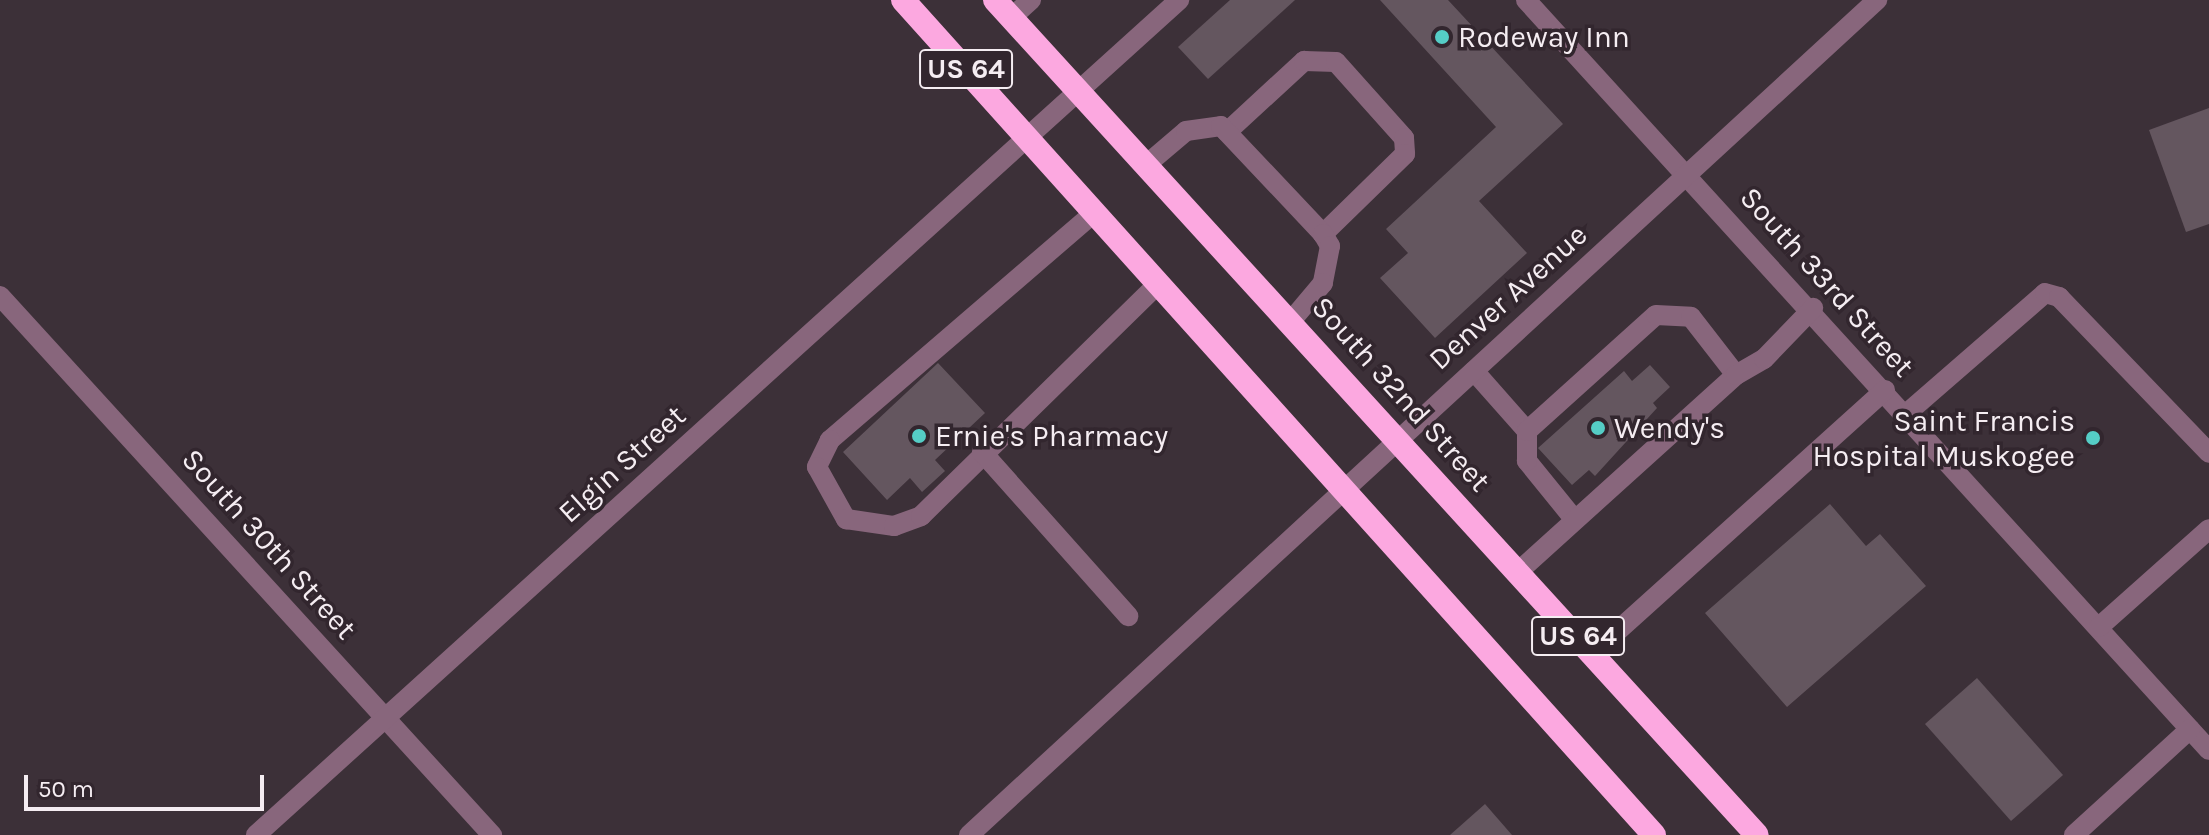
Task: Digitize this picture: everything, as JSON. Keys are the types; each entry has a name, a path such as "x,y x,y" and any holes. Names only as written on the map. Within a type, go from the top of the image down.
{"highway":[{"name":"US 64","path":"903,0 1654,835"},
{"name":"South 32nd Street","path":"1003,9 1398,437 1757,835"}],"street":[{"path":"1003,9 1031,0"},
{"name":"Elgin Street","path":"256,835 1080,94 1179,0"},
{"name":"South 33rd Street","path":"1526,0 1813,308 2203,741"},
{"name":"Denver Avenue","path":"969,835 1346,489 1398,437 1474,371 1877,0"},
{"path":"1227,132 1304,61 1336,62 1404,138 1405,154 1323,234"},
{"path":"1146,165 1197,125 1227,132 1323,234 1330,246 1323,283 1291,321"},
{"path":"1095,212 830,440 817,467 846,519 894,526 921,516 982,452 1159,283"},
{"path":"1906,414 2045,293 2059,297 2209,453"},
{"name":"South 30th Street","path":"0,296 492,835"},
{"path":"1519,571 1736,375 1764,359 1813,308"},
{"path":"1527,431 1656,315 1691,317 1736,375"},
{"path":"1474,371 1527,431 1527,461 1574,519"},
{"path":"1593,653 1885,390"},
{"path":"982,452 1128,616"},
{"path":"2099,627 2209,529"},
{"path":"2074,835 2203,741"}],"building":[{"path":"1230,0 1295,0 1208,79 1178,47"},
{"path":"1380,0 1448,0 1563,124 1479,201 1527,253 1435,338 1380,278 1408,253 1386,229 1496,127"},
{"path":"2209,108 2209,224 2186,232 2149,130"},
{"path":"938,363 985,413 935,460 945,471 922,492 910,478 887,500 843,452"},
{"name":"Wendy's","path":"1650,365 1670,387 1653,403 1657,408 1595,476 1589,470 1572,485 1538,448 1624,371 1632,381"},
{"path":"1830,504 1866,546 1880,534 1926,586 1787,707 1705,613"},
{"path":"1977,678 2063,775 2011,821 1925,724"},
{"path":"1485,804 1512,835 1450,835"}],"place":[{"name":"Rodeway Inn","path":"1442,37"},
{"name":"Wendy's","path":"1598,428"},
{"name":"Ernie's Pharmacy","path":"919,436"},
{"name":"Saint Francis Hospital Muskogee","path":"2093,438"}]}
